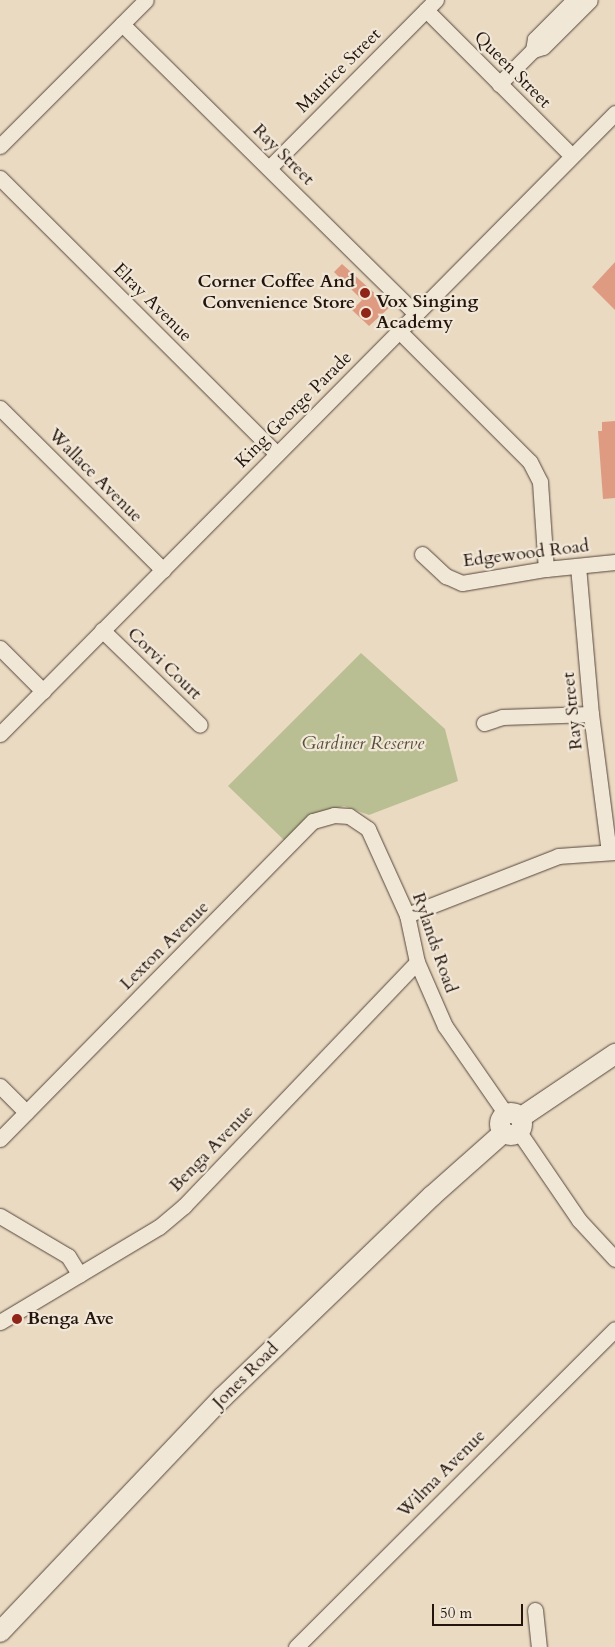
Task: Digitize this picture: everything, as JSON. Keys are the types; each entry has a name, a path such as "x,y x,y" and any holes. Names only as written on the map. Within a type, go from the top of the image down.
{"main road":[{"name":"Jones Road","path":"0,1632 223,1397 425,1202 512,1124 615,1054"}],"street":[{"path":"0,146 146,0"},
{"path":"500,84 533,50 535,39 574,0"},
{"path":"533,50 543,48 590,0"},
{"name":"Queen Street","path":"431,5 500,84 572,156"},
{"name":"Maurice Street","path":"269,168 431,5"},
{"name":"Ray Street","path":"122,24 416,314"},
{"name":"King George Parade","path":"0,734 615,113"},
{"name":"Elray Avenue","path":"0,178 277,454"},
{"path":"400,330 530,462 540,482 546,569"},
{"name":"Wallace Avenue","path":"0,408 163,570"},
{"name":"Edgewood Road","path":"422,554 446,576 462,583 546,569 615,562"},
{"name":"Ray Street","path":"578,566 590,714 612,852"},
{"name":"Corvi Court","path":"102,630 200,725"},
{"path":"0,648 42,691"},
{"path":"484,723 502,717 590,714"},
{"name":"Lexton Avenue","path":"0,1139 313,821 334,815 349,816 368,829"},
{"name":"Rylands Road","path":"368,829 407,915 417,962 445,1026 579,1220 615,1259"},
{"path":"407,915 558,856 612,852"},
{"name":"Benga Avenue","path":"0,1322 159,1226 184,1206 417,962"},
{"path":"0,1086 26,1112"},
{"path":"0,1216 68,1256 80,1275"},
{"name":"Wilma Avenue","path":"296,1647 615,1329"},
{"path":"534,1610 539,1647"}],"green space":[{"name":"Gardiner Reserve","path":"361,653 445,729 458,781 369,815 344,806 315,815 286,842 228,786"}],"building":[{"path":"615,262 615,310 592,287"},
{"path":"342,264 390,307 369,326 352,310 362,300 334,272"},
{"path":"615,421 615,498 603,499 598,431 602,431 602,422"}],"place":[{"name":"Corner Coffee And Convenience Store","path":"365,293"},
{"name":"Vox Singing Academy","path":"366,313"},
{"name":"Benga Ave","path":"17,1319"}]}
